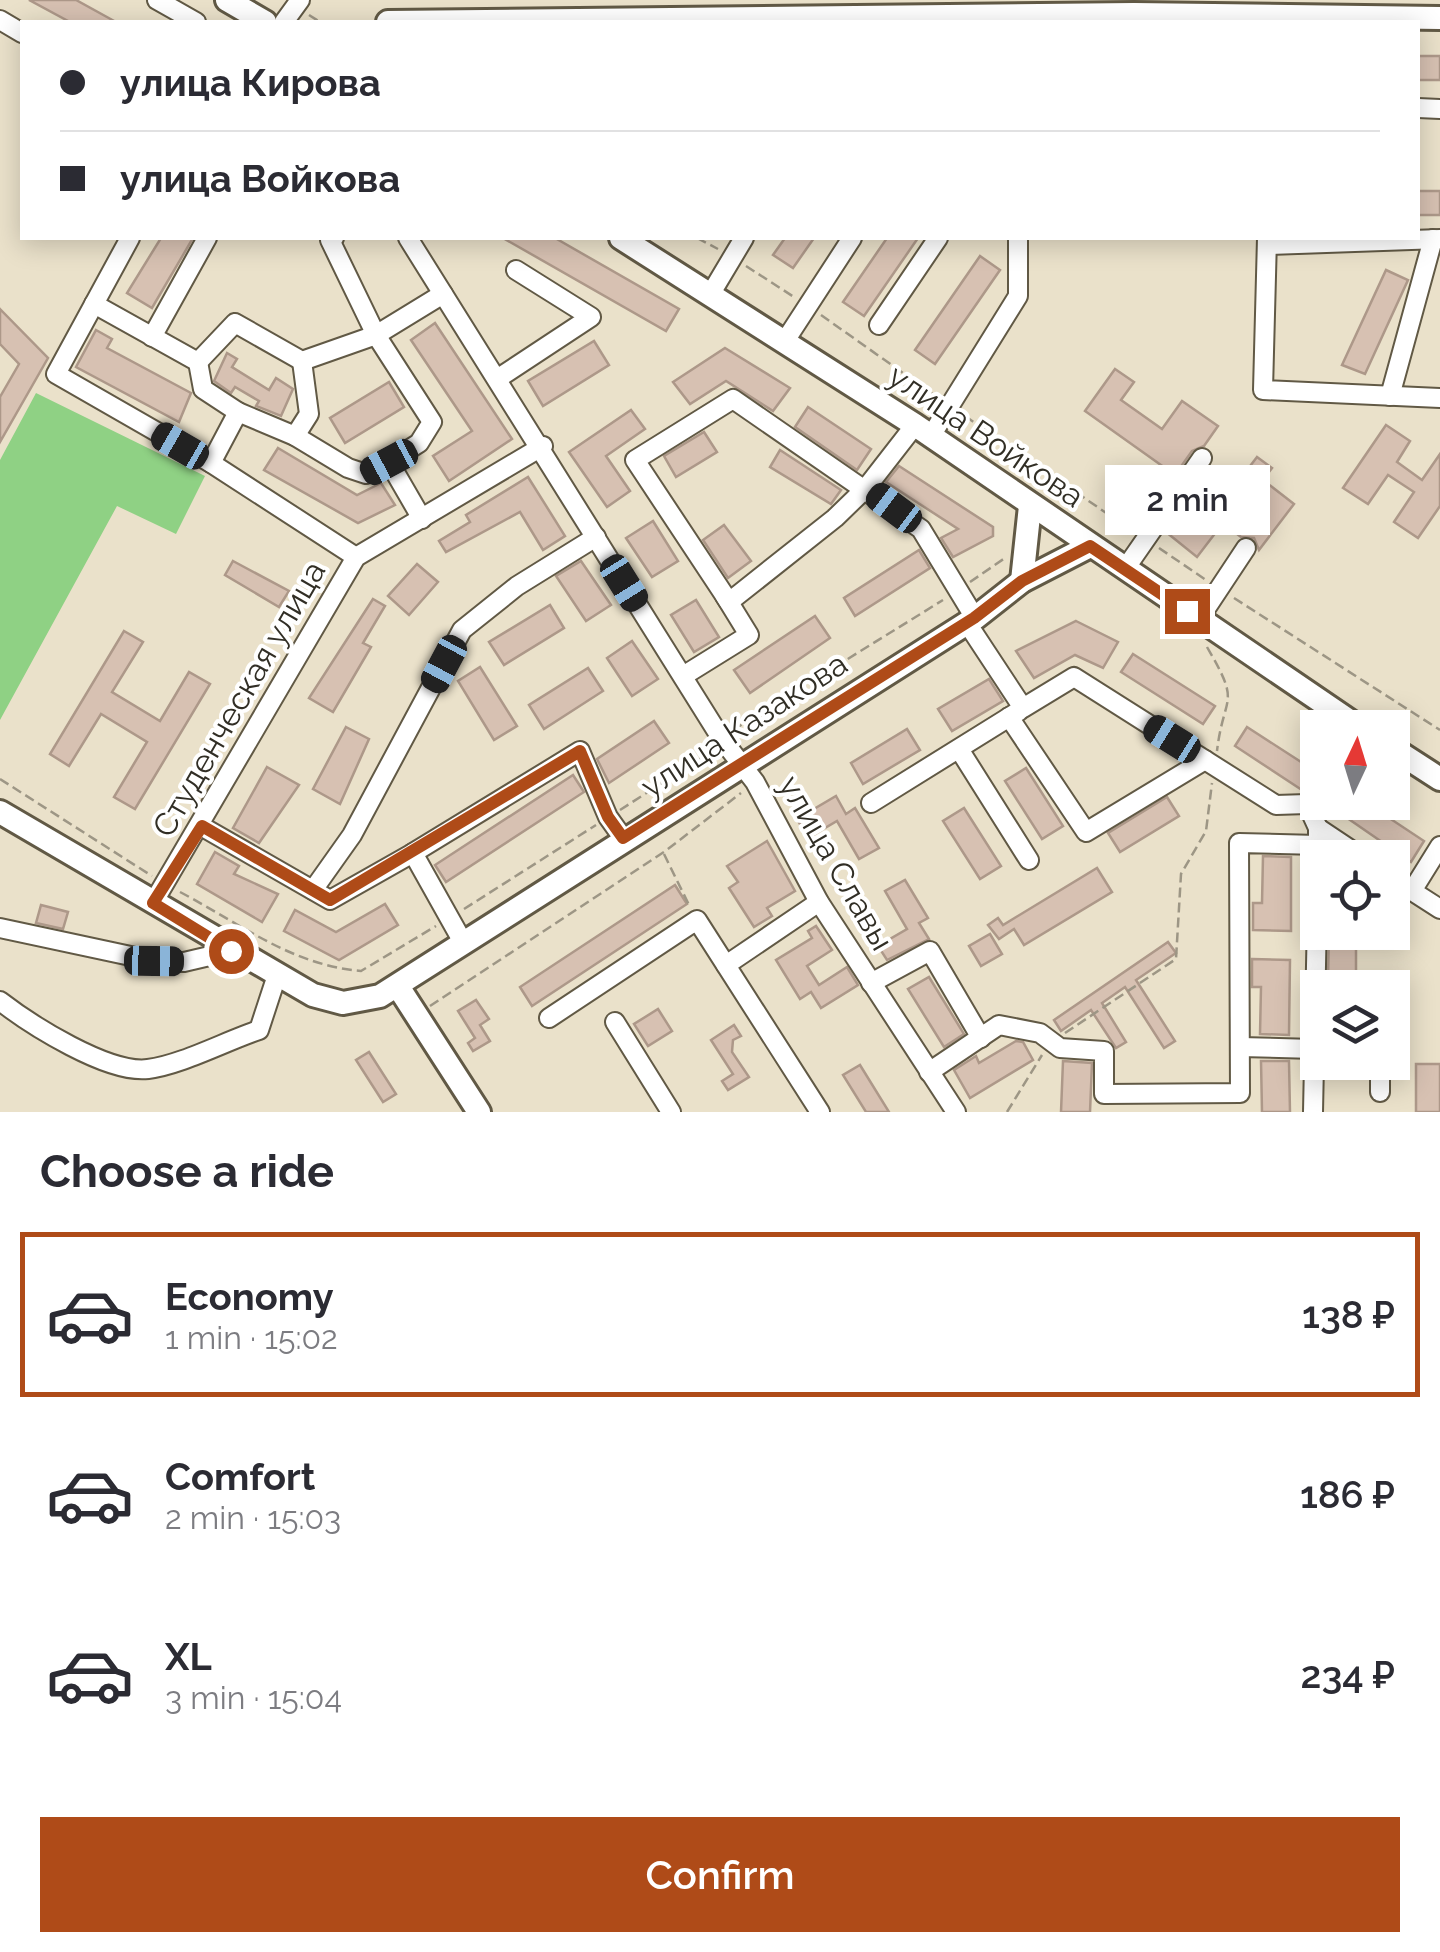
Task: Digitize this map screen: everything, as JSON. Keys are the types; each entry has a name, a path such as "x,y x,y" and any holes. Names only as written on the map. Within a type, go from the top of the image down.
{"main road":[{"path":"227,0 253,20"},
{"path":"404,20 484,10 529,20 919,8 942,20 1015,19 1138,7 1272,19 1440,18"},
{"name":"улица Войкова","path":"624,240 923,430 1125,569 1201,629 1331,710"},
{"path":"1022,581 1030,506"},
{"name":"улица Казакова","path":"276,976 312,995 343,1003 399,988 623,838 748,772 1022,581 1090,546"},
{"path":"1410,760 1440,779"},
{"path":"0,812 276,976"},
{"path":"399,988 478,1112"}],"street":[{"path":"157,0 192,20"},
{"path":"1390,396 1436,239"},
{"path":"129,240 56,374 211,464 356,557"},
{"path":"152,337 206,240"},
{"path":"198,362 203,389 238,412 294,436 348,468 366,474 419,443 432,422 376,335 332,240"},
{"name":"улица Славы","path":"409,240 682,676 748,772 819,902 956,1112"},
{"path":"710,295 743,240"},
{"path":"785,342 851,240"},
{"path":"879,325 937,240"},
{"path":"1018,240 1018,296 950,406 866,488 729,602 634,460 733,399 866,488 921,529 1016,712 1086,832 1210,763"},
{"path":"1318,240 1267,241 1263,390 1440,398"},
{"path":"497,379 591,317 516,270"},
{"path":"198,362 236,324 302,360 376,335 443,294"},
{"path":"94,304 198,362"},
{"path":"294,436 308,414 302,360"},
{"path":"211,464 238,412"},
{"name":"Студенческая улица","path":"153,903 202,826 356,557 542,448"},
{"path":"1125,569 1202,458"},
{"path":"389,462 422,519"},
{"path":"313,890 352,835 462,630 517,586 596,536"},
{"path":"1201,629 1220,588 1246,548"},
{"path":"682,676 749,636 725,596"},
{"path":"872,804 1074,676 1276,805 1300,800"},
{"path":"958,749 1029,860"},
{"path":"202,826 330,900 580,751 608,817 623,838"},
{"path":"928,1072 999,1025 1040,1032 1060,1048 1104,1051 1104,1094 1116,1103 1240,1094 1239,843 1300,843"},
{"path":"1440,846 1412,890 1440,909"},
{"path":"414,853 464,944"},
{"path":"726,965 819,902"},
{"path":"549,1018 697,920 820,1112"},
{"path":"0,928 154,961 184,962 231,951"},
{"path":"872,983 930,951 981,1038"},
{"path":"0,1001 32,1026 103,1059 146,1070 259,1030 276,976"},
{"path":"615,1022 670,1112"},
{"path":"1240,1046 1300,1048"},
{"path":"1313,1112 1314,1080"},
{"path":"1380,1080 1380,1092"}],"path":[{"path":"701,240 807,306 1145,539 1440,730"},
{"path":"1007,1112 1052,1042 1176,959 1181,874 1206,831 1210,763 1231,706 1227,680 1201,629"},
{"path":"416,1015 664,852 748,772"},
{"path":"664,852 697,920"}],"green space":[{"path":"36,393 205,476 176,534 117,506 0,720 0,460"}],"building":[{"path":"29,0 76,0 112,20 66,20"},
{"path":"1420,56 1440,56 1440,80 1420,80"},
{"path":"1420,191 1440,191 1440,215 1420,215"},
{"path":"160,240 192,240 152,308 127,293"},
{"path":"507,240 558,240 679,309 666,331"},
{"path":"784,240 813,240 793,268 773,255"},
{"path":"886,240 917,240 864,316 843,302"},
{"path":"980,256 1000,270 935,364 915,350"},
{"path":"1386,270 1408,280 1365,374 1342,365"},
{"path":"0,309 48,358 0,442 0,397 19,364 0,344"},
{"path":"435,323 512,439 449,481 433,456 472,431 411,340"},
{"path":"96,330 112,339 107,348 191,393 179,422 76,367"},
{"path":"594,341 609,365 543,406 528,381"},
{"path":"725,348 790,388 773,411 726,381 690,404 673,382"},
{"path":"227,353 237,359 232,367 269,390 276,378 293,389 281,416 256,406 259,401 235,387 231,393 214,381"},
{"path":"1115,369 1134,382 1121,400 1162,429 1182,401 1218,426 1204,446 1192,451 1175,475 1085,411"},
{"path":"389,382 404,407 345,443 330,418"},
{"path":"808,407 871,449 857,470 795,427"},
{"path":"631,410 645,429 606,456 630,491 607,507 569,452"},
{"path":"1386,425 1410,441 1397,462 1422,480 1440,454 1440,506 1418,538 1394,522 1414,492 1388,475 1368,504 1343,488"},
{"path":"704,432 717,452 676,477 664,456"},
{"path":"278,448 357,495 381,483 395,505 358,523 264,470"},
{"path":"780,450 841,490 831,504 770,467"},
{"path":"1257,457 1272,468 1263,480 1294,504 1259,550 1254,538 1241,537 1223,523 1197,557 1166,532 1204,482 1225,499"},
{"path":"899,466 993,527 993,536 953,557 941,538 958,529 886,482"},
{"path":"528,477 565,536 543,550 520,512 446,552 439,541 470,522 466,515"},
{"path":"653,521 678,561 652,577 626,538"},
{"path":"724,525 751,561 728,578 703,540"},
{"path":"919,550 930,568 855,616 844,598"},
{"path":"233,561 289,591 279,607 225,575"},
{"path":"581,561 611,605 586,621 556,576"},
{"path":"417,564 438,582 409,615 388,596"},
{"path":"373,599 385,606 363,643 371,647 333,712 309,698"},
{"path":"696,600 719,637 694,652 671,615"},
{"path":"550,605 564,628 504,665 489,642"},
{"path":"815,616 830,638 750,693 734,670"},
{"path":"1076,621 1118,642 1103,668 1075,655 1034,678 1016,651"},
{"path":"124,631 143,642 112,692 160,721 189,672 210,684 135,809 114,797 147,742 101,714 69,766 50,754"},
{"path":"632,641 658,679 632,696 607,658"},
{"path":"1133,654 1215,706 1203,724 1121,672"},
{"path":"480,667 517,726 494,740 458,681"},
{"path":"588,668 603,691 544,729 529,705"},
{"path":"989,679 1003,701 952,731 938,709"},
{"path":"654,721 669,743 609,783 597,759"},
{"path":"346,727 369,739 340,804 313,789"},
{"path":"1247,727 1300,761 1300,789 1235,746"},
{"path":"907,729 920,750 863,784 851,763"},
{"path":"267,767 299,785 259,843 233,828"},
{"path":"1026,768 1063,826 1042,839 1005,781"},
{"path":"573,775 584,792 446,882 435,865"},
{"path":"836,796 846,814 855,808 879,848 859,859 837,821 808,838 797,819"},
{"path":"1167,797 1179,816 1120,852 1108,833"},
{"path":"964,808 1001,866 980,879 943,821"},
{"path":"1350,820 1392,820 1424,841 1411,862 1410,840 1379,840"},
{"path":"767,841 795,891 767,908 772,916 754,927 729,888 738,882 727,866"},
{"path":"215,852 239,866 234,874 278,894 262,922 197,884"},
{"path":"1263,856 1291,857 1291,931 1253,930 1253,903 1262,903"},
{"path":"1097,868 1112,892 1024,945 1014,929 999,939 988,925 998,918 1003,925"},
{"path":"905,880 928,918 919,923 929,939 887,960 878,946 907,929 885,891"},
{"path":"675,885 687,904 532,1006 520,987"},
{"path":"385,904 398,925 339,960 284,931 295,910 336,932"},
{"path":"41,905 68,912 63,929 36,923"},
{"path":"816,926 832,950 807,966 819,985 847,967 858,985 821,1008 811,992 800,999 776,960 812,938 808,931"},
{"path":"990,934 1002,954 981,966 969,946"},
{"path":"1168,942 1176,953 1136,980 1175,1041 1164,1048 1125,987 1102,1003 1126,1042 1116,1048 1091,1010 1061,1031 1054,1020"},
{"path":"1329,950 1356,950 1356,970 1328,970"},
{"path":"1252,959 1290,960 1289,1035 1260,1034 1261,987 1252,987"},
{"path":"929,977 964,1034 944,1047 908,989"},
{"path":"476,1000 489,1019 480,1025 490,1041 473,1051 468,1043 475,1038 458,1011"},
{"path":"658,1009 672,1031 648,1046 634,1024"},
{"path":"734,1025 741,1036 733,1040 732,1052 749,1077 728,1090 722,1081 733,1074 711,1040"},
{"path":"1016,1041 1023,1042 1033,1060 970,1098 954,1070 976,1056 979,1063"},
{"path":"369,1052 396,1094 383,1102 356,1060"},
{"path":"1063,1061 1092,1063 1090,1112 1061,1112"},
{"path":"1261,1061 1289,1061 1290,1112 1262,1112"},
{"path":"1416,1064 1440,1064 1440,1112 1416,1112"},
{"path":"860,1065 889,1112 866,1112 843,1075"}],"route":[{"path":"231,951 153,903 202,826 330,900 580,751 608,817 623,838 974,618 1022,581 1090,546 1187,611"}]}
